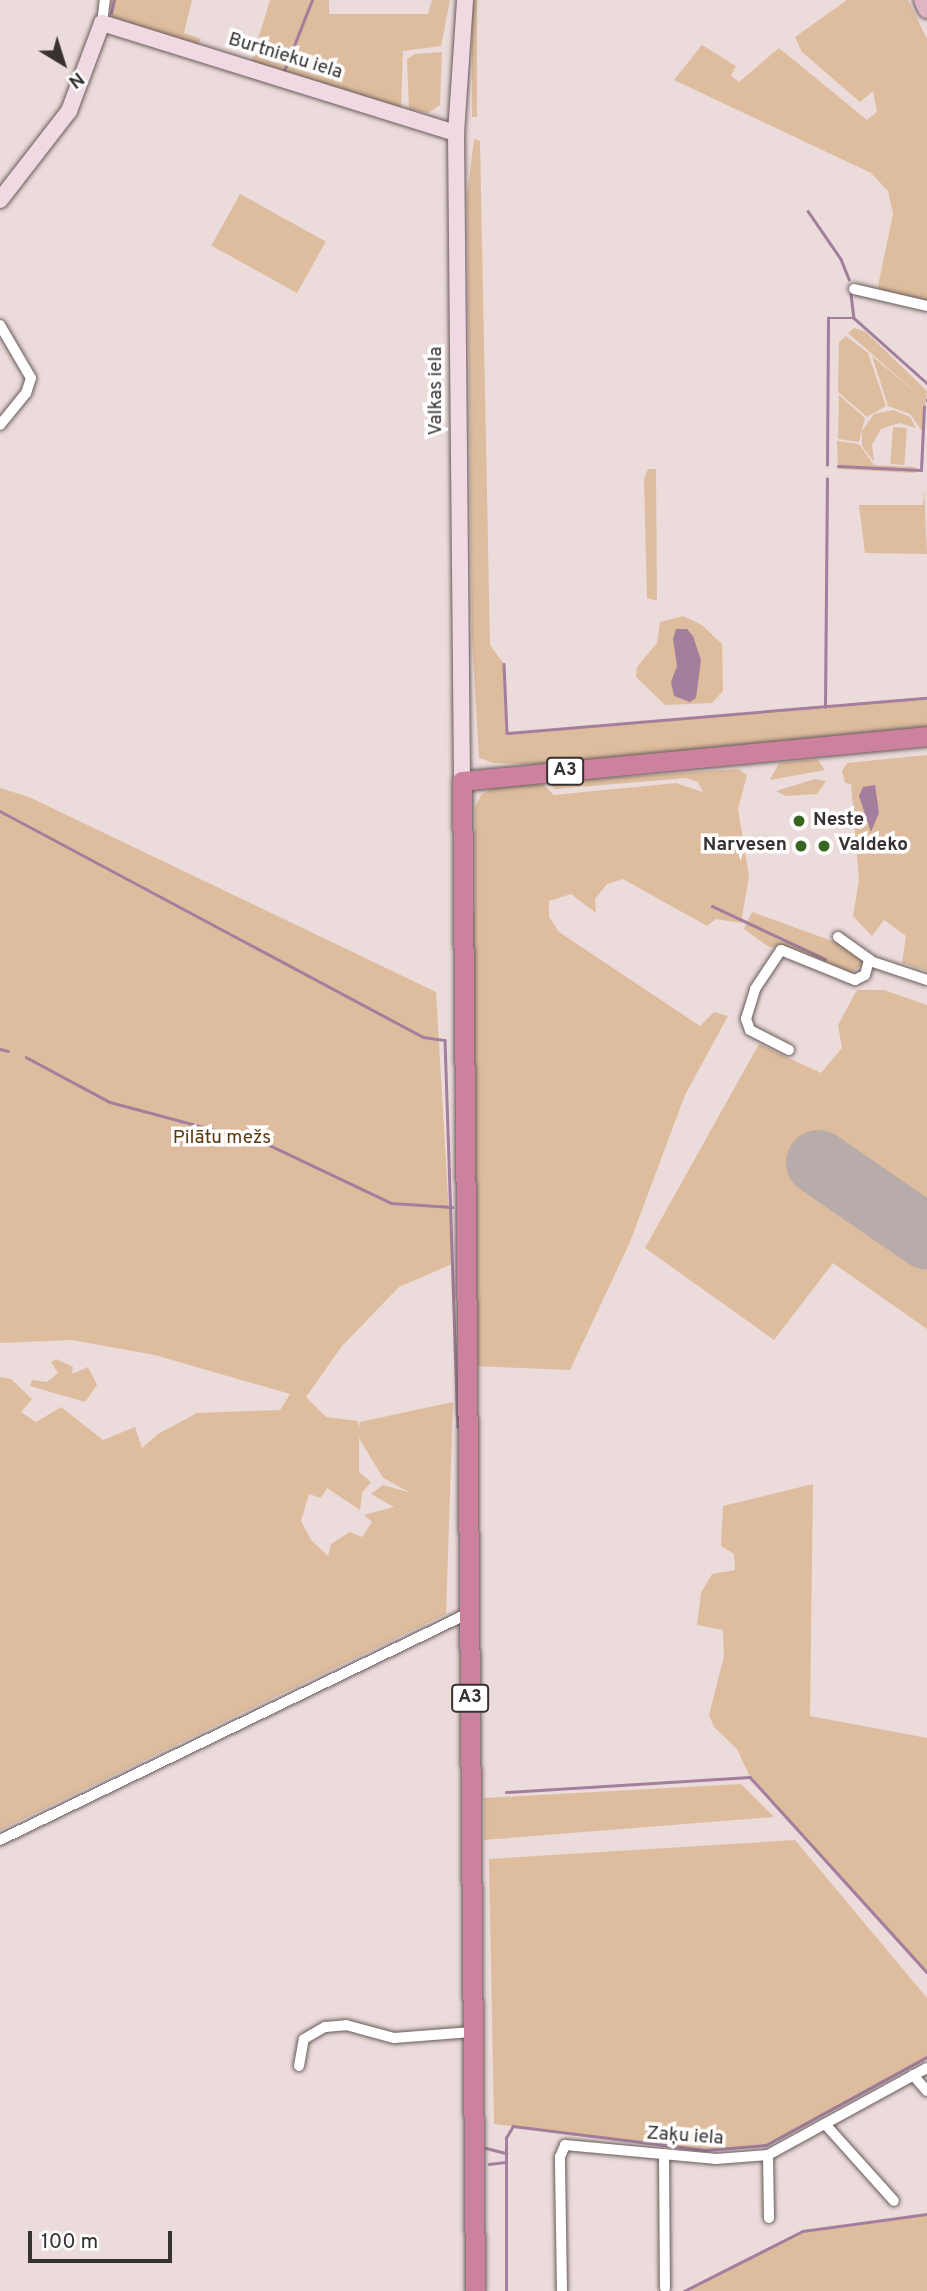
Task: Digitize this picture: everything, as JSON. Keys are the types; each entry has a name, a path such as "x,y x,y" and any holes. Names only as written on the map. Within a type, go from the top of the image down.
{"highway":[{"name":"A3","path":"475,2291 462,781 927,737"}],"main road":[{"name":"Valkas iela","path":"462,781 456,133 466,0"},
{"path":"923,0 927,9"},
{"name":"Burtnieku iela","path":"102,23 456,133"},
{"path":"0,200 40,154 69,111 102,23"}],"street":[{"path":"102,23 105,0"},
{"path":"855,289 927,306"},
{"path":"0,325 31,378 26,393 0,425"},
{"path":"838,937 870,960 927,981"},
{"path":"789,1050 750,1030 746,1019 755,989 781,950 855,980 865,975 870,960"},
{"path":"0,1840 469,1613"},
{"path":"299,2066 304,2039 325,2027 346,2025 394,2038 472,2032"},
{"name":"Zaķu iela","path":"562,2291 561,2157 565,2145 716,2159 768,2155 927,2068"},
{"path":"913,2076 927,2091"},
{"path":"825,2124 894,2201"},
{"path":"664,2154 665,2288"},
{"path":"768,2155 769,2218"}],"green space":[{"path":"110,0 192,0 184,33 201,39 197,45 112,18"},
{"path":"270,0 329,0 329,14 428,14 432,0 450,0 441,46 403,51 401,108 251,63"},
{"path":"472,0 477,0 477,117 472,117"},
{"path":"847,0 908,0 927,39 927,303 881,292 878,286 893,214 888,191 871,173 674,80 702,45 736,66 731,76 739,82 779,48 867,120 877,112 873,91 860,102 802,52 795,37"},
{"path":"442,52 440,105 428,113 409,109 407,59 415,54"},
{"path":"474,139 480,141 490,645 504,664 507,733 927,698 927,730 546,765 494,763 479,758 472,639 467,195"},
{"path":"240,194 326,242 297,293 211,246"},
{"path":"854,328 866,332 927,391 922,431 910,414 888,406 872,356 923,399 848,333"},
{"path":"846,336 868,353 886,406 867,417 838,392 839,342"},
{"path":"839,395 865,418 859,442 838,439"},
{"path":"893,410 910,417 916,428 899,423 881,429 872,445 874,462 862,446 862,431 874,414"},
{"path":"893,427 907,428 904,465 890,464"},
{"path":"837,441 859,444 874,465 916,467 915,473 838,469"},
{"path":"648,469 656,469 657,601 647,598 644,479"},
{"path":"924,488 927,554 865,553 859,505 923,505"},
{"path":"683,616 702,625 722,644 723,691 712,703 665,705 636,677 637,667 657,643 660,622"},
{"path":"927,755 927,971 902,963 906,936 884,920 872,936 853,916 859,880 851,784 845,783 842,771 847,763"},
{"path":"817,759 825,770 770,780 779,763"},
{"path":"738,769 747,775 738,809 749,876 741,923 716,919 707,926 623,879 607,884 595,899 596,913 571,894 549,901 549,917 559,932 700,1026 714,1012 728,1016 685,1095 630,1242 570,1370 474,1366 470,922 475,908 475,807 481,795 494,787 540,782 554,795 676,783 703,792 698,782 686,778 555,789 546,782"},
{"path":"815,779 826,781 817,794 786,796 776,791"},
{"name":"Pilātu mežs","path":"0,788 29,797 436,992 452,1264 399,1287 342,1346 306,1397 326,1417 358,1421 358,1429 360,1422 453,1402 446,1614 0,1830 0,1377 11,1379 32,1399 21,1412 36,1422 61,1407 103,1440 135,1427 142,1448 158,1434 197,1413 280,1410 290,1394 155,1355 72,1340 0,1343","holes":["359,1438 383,1478 411,1493 383,1485 371,1494 394,1507 364,1515 372,1522 362,1537 350,1532 331,1544 328,1556 311,1540 301,1521 309,1494 321,1498 327,1488 360,1510 362,1493 371,1482 359,1472"]},
{"path":"752,912 846,946 862,957 863,964 848,975 787,947 769,947 744,929"},
{"path":"857,990 884,990 927,1005 927,1329 833,1263 774,1340 645,1248 759,1044 821,1073 842,1048 838,1025"},
{"path":"56,1359 73,1367 72,1374 88,1367 97,1385 85,1402 30,1386 32,1380 47,1382 58,1373 51,1362"},
{"path":"813,1484 810,1716 927,1738 927,1972 750,1777 737,1749 714,1727 709,1715 724,1656 723,1630 697,1625 701,1593 712,1574 735,1570 734,1554 721,1546 723,1506"},
{"path":"741,1784 774,1817 484,1840 484,1798"},
{"path":"795,1840 927,1998 927,2057 766,2145 705,2150 494,2124 489,1859"},
{"path":"927,2214 927,2291 684,2291 803,2231"}],"shaded area":[{"path":"676,629 687,629 693,636 701,660 696,698 690,702 674,696 671,682 677,666 673,639"},
{"path":"875,785 879,813 871,832 859,796 863,787"}],"waterway":[{"path":"111,13 114,0"},
{"path":"284,71 312,0"},
{"path":"808,211 841,259 849,279"},
{"path":"851,294 854,318 927,383"},
{"path":"827,465 828,318 854,318"},
{"path":"838,466 921,470 924,407"},
{"path":"825,707 827,479"},
{"path":"504,664 507,733 927,698"},
{"path":"0,811 423,1037 445,1040 458,1427"},
{"path":"712,906 825,959"},
{"path":"0,1049 8,1051"},
{"path":"26,1057 110,1102 267,1144 391,1203 452,1207"},
{"path":"506,1792 750,1777 927,1972"},
{"path":"506,2291 506,2138 513,2126 705,2150 766,2145 927,2057"},
{"path":"486,2148 506,2153"},
{"path":"489,2164 506,2162"},
{"path":"684,2291 803,2231 927,2214"}],"runway":[{"path":"818,1162 927,1237"}],"place":[{"name":"Neste","path":"799,821"},
{"name":"Narvesen","path":"801,846"},
{"name":"Valdeko","path":"824,846"}]}
